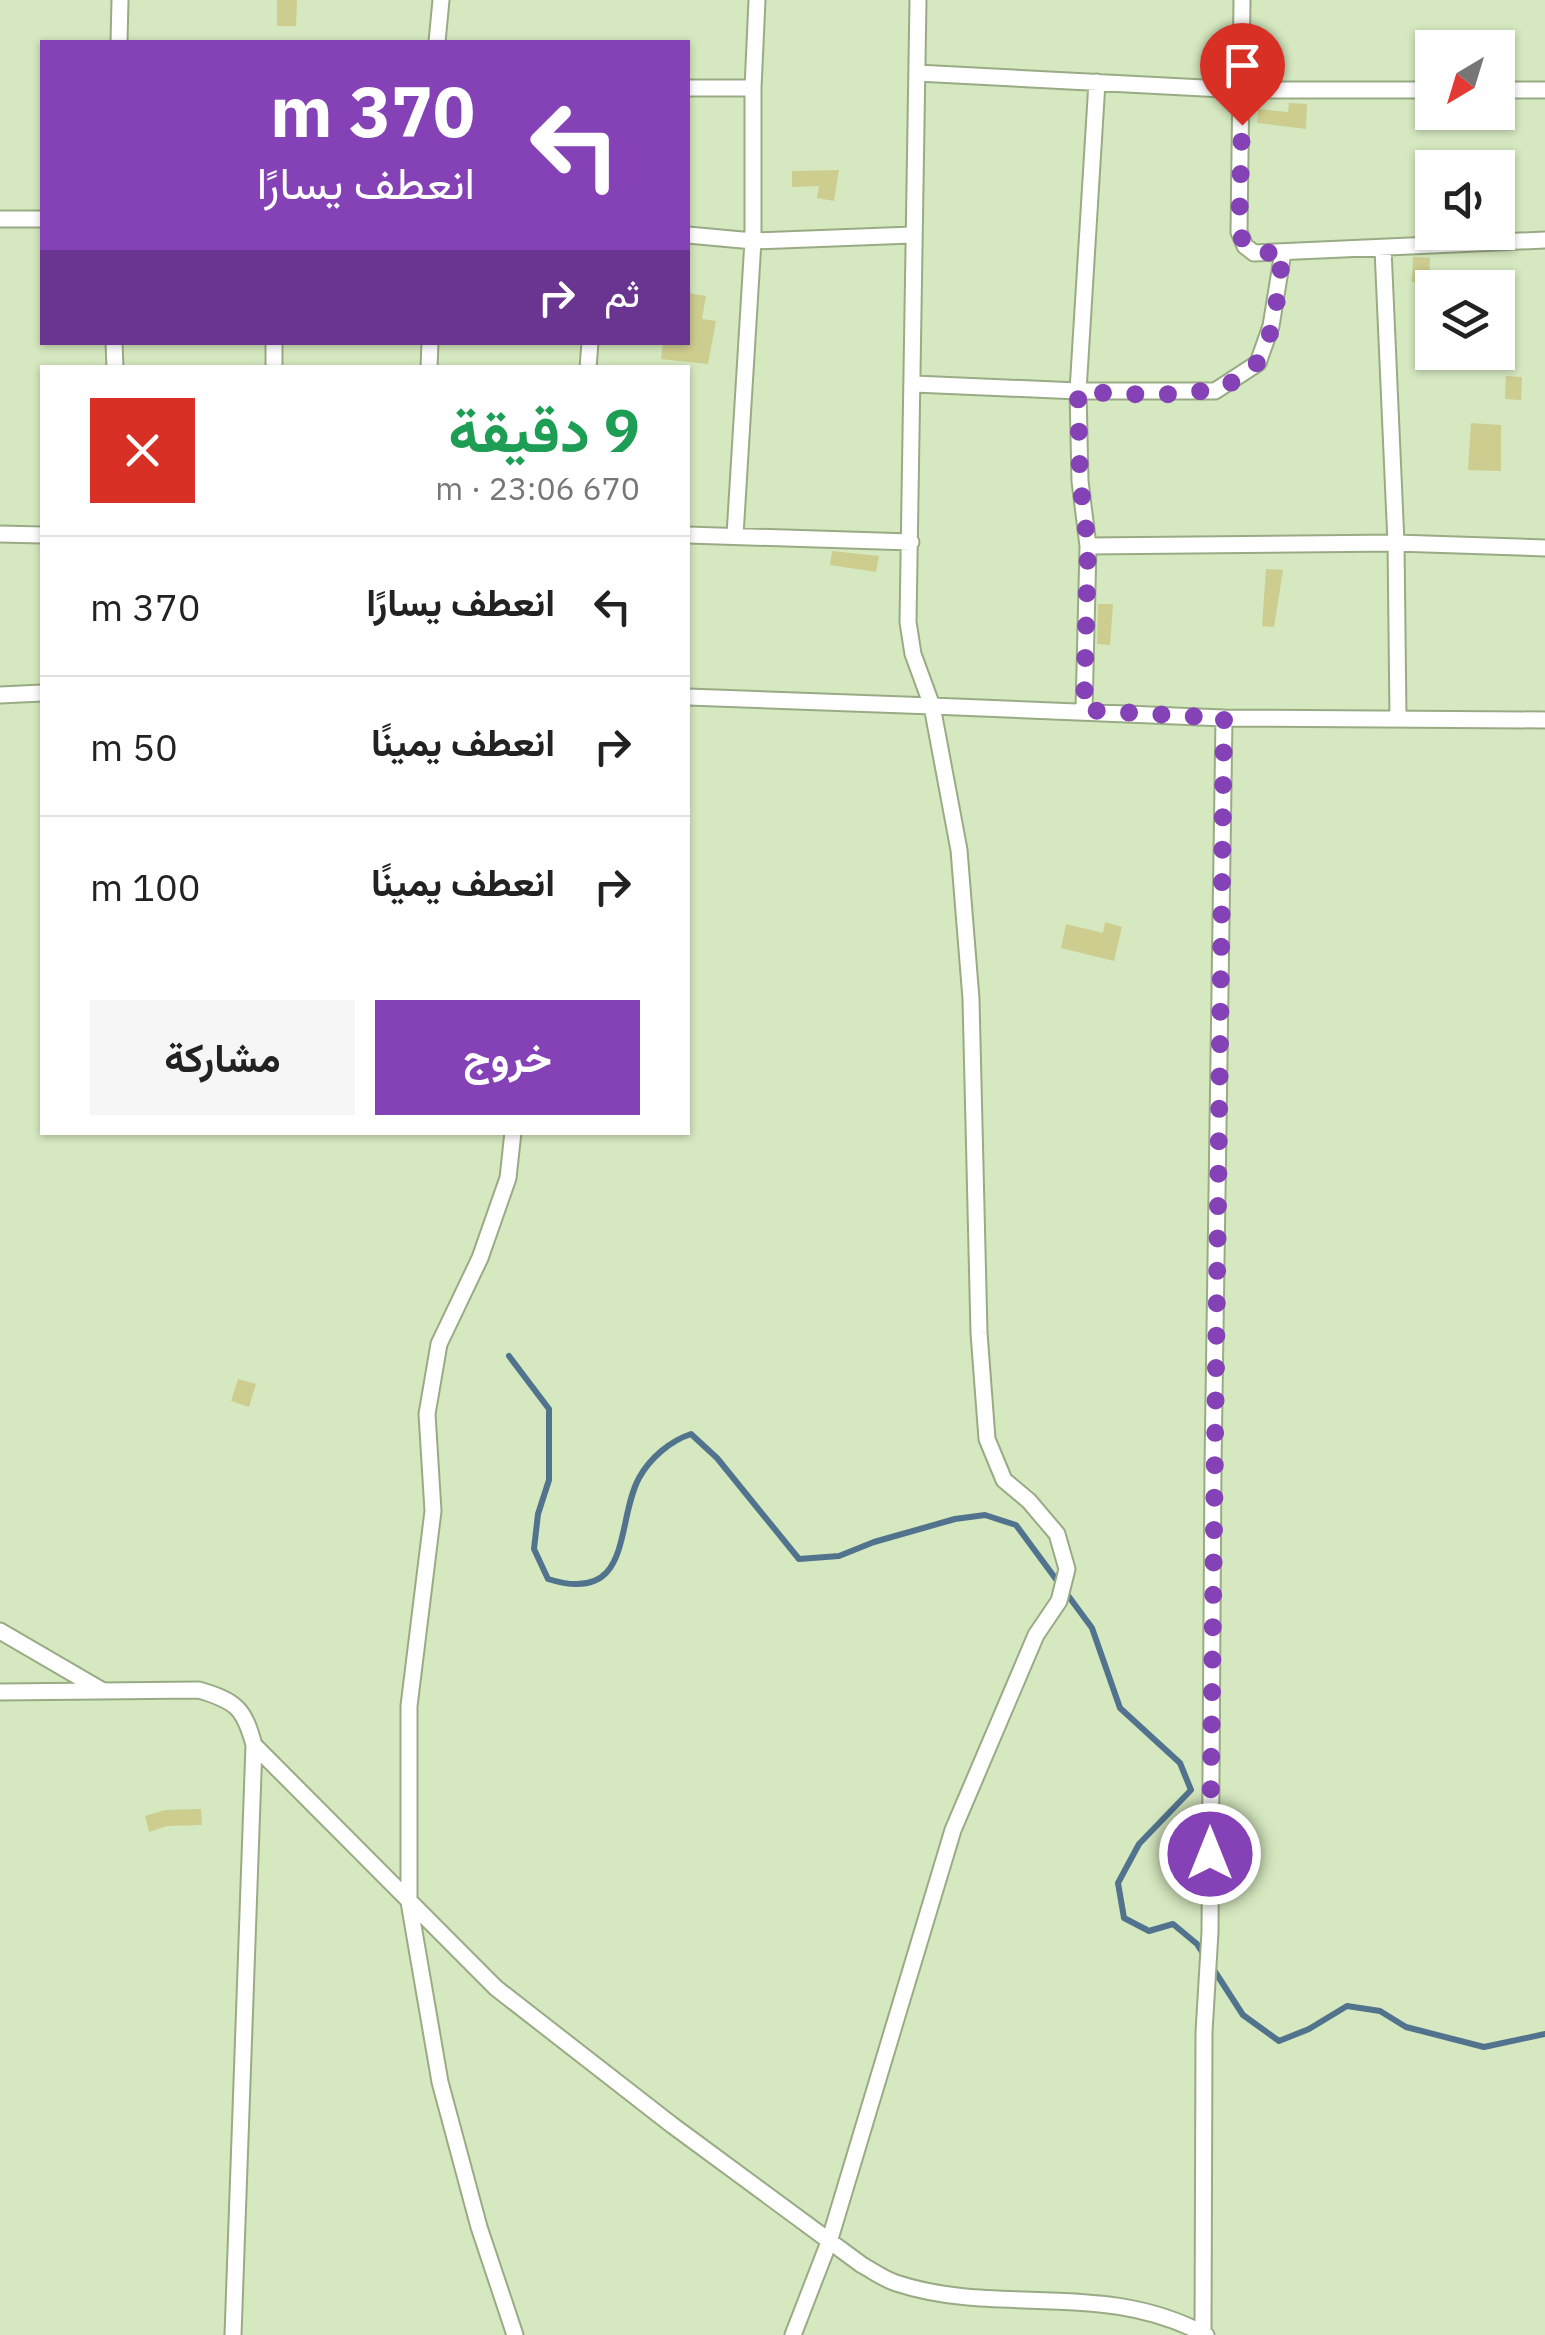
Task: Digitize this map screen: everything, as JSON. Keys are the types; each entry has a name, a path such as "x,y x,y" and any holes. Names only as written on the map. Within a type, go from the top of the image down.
{"street":[{"path":"119,40 120,0"},
{"path":"437,40 441,0"},
{"path":"735,536 753,240 757,0"},
{"path":"793,2335 829,2242 953,1830 1036,1636 1059,1601 1067,1569 1057,1534 1029,1501 1004,1480 987,1439 979,1333 971,998 959,850 932,706 913,654 908,622 918,0"},
{"path":"1242,0 1239,232 1244,246 1254,253 1545,240"},
{"path":"917,73 1242,90 1415,90"},
{"path":"1084,710 1088,546 1080,481 1078,392 1096,82"},
{"path":"690,88 753,88"},
{"path":"1515,90 1545,90"},
{"path":"0,219 40,219"},
{"path":"690,235 753,240 912,235"},
{"path":"1382,249 1396,543 1398,718"},
{"path":"914,384 1078,392 1215,391 1258,363 1266,345 1283,252"},
{"path":"0,534 40,535"},
{"path":"690,535 911,542"},
{"path":"1088,546 1396,543 1545,548"},
{"path":"0,696 40,693"},
{"path":"690,698 1224,718 1545,720"},
{"path":"254,1745 496,1988 829,2242 894,2282 954,2296 1113,2304 1204,2334 1204,2032 1210,1932 1224,718"},
{"path":"512,1135 508,1178 480,1258 439,1344 427,1414 433,1511 410,1706 408,1902 440,2082 479,2227 516,2335"},
{"path":"0,1631 106,1693"},
{"path":"0,1692 200,1690 230,1699 246,1717 254,1745 234,2335"}],"building":[{"path":"277,0 297,0 296,26 277,26"},
{"path":"1289,103 1307,104 1306,129 1257,123 1258,109 1288,112"},
{"path":"839,170 834,201 817,198 819,186 792,187 792,171"},
{"path":"1413,257 1430,258 1430,270 1415,270 1412,282"},
{"path":"690,293 706,296 702,319 716,321 708,364 661,359 663,345 690,345"},
{"path":"1506,376 1522,377 1521,400 1505,399"},
{"path":"1471,423 1501,425 1501,471 1468,470"},
{"path":"832,551 879,556 876,572 830,565"},
{"path":"1266,569 1283,570 1274,627 1262,626"},
{"path":"1098,604 1113,604 1110,645 1097,644"},
{"path":"1105,922 1122,927 1114,961 1061,948 1066,924 1103,933"},
{"path":"238,1379 256,1384 249,1407 231,1401"},
{"path":"201,1809 202,1825 167,1826 149,1832 145,1816 165,1810"}],"waterway":[{"path":"509,1356 549,1409 549,1480 538,1514 534,1549 548,1579 576,1584 595,1581 608,1571 617,1555 639,1478 661,1451 691,1434 717,1458 799,1559 839,1556 955,1519 985,1515 1016,1525 1092,1628 1120,1708 1180,1763 1191,1790 1139,1844 1118,1883 1124,1918 1149,1931 1173,1924 1197,1944 1205,1957"},
{"path":"1212,1967 1243,2015 1279,2041 1309,2029 1347,2006 1380,2011 1406,2027 1484,2047 1545,2034"}],"route":[{"path":"1210,1854 1224,718 1084,710 1088,546 1077,432 1078,392 1215,391 1258,363 1271,326 1283,252 1254,253 1244,246 1239,232 1242,125"}]}
